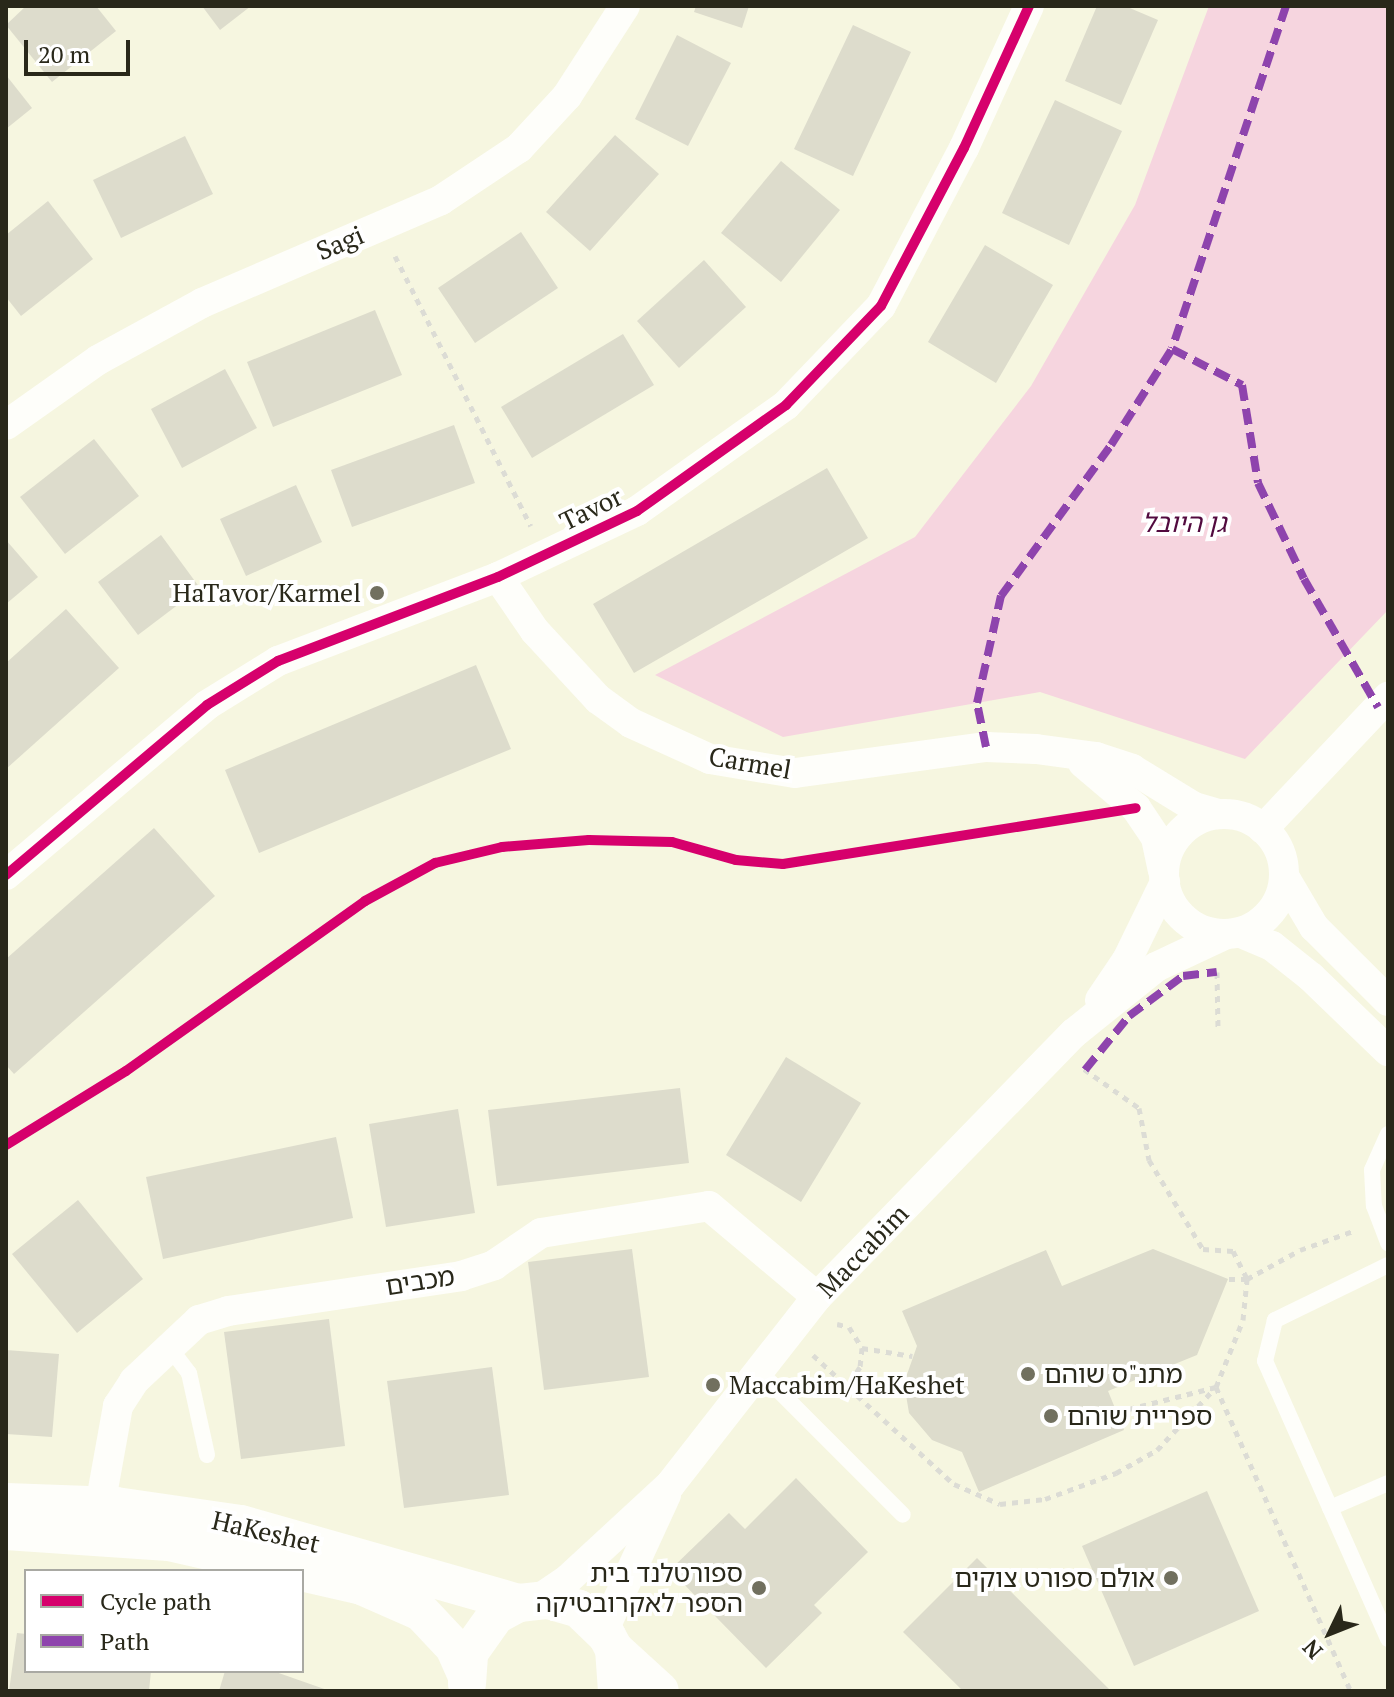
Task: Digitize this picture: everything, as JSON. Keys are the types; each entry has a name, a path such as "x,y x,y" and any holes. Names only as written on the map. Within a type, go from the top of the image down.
{"street":[{"name":"Sagi","path":"6,425 98,360 202,303 441,200 519,148 567,96 625,6"},
{"name":"Tavor","path":"6,875 207,705 278,661 498,577 637,511 786,405 881,306 964,148 1029,6"},
{"name":"Carmel","path":"498,577 535,631 598,699 631,723 710,759 795,773 986,747 1071,755 1132,769 1194,807 1218,814"},
{"path":"1263,829 1388,697"},
{"name":"Carmel","path":"1071,755 1105,776 1136,808 1156,838 1164,876"},
{"path":"1388,1001 1314,927 1285,878 1280,850 1263,829 1238,815 1218,814 1186,826 1168,849 1164,876 1184,920 1272,946 1311,977 1388,1051"},
{"name":"Maccabim","path":"1067,1040 1127,960 1164,876"},
{"path":"1232,934 1274,908 1285,878"},
{"name":"Maccabim","path":"527,1602 567,1580 670,1485 757,1369 817,1297 1067,1040 1156,967 1232,934"},
{"name":"מכבים","path":"100,1506 118,1406 134,1381 199,1320 228,1311 461,1276 494,1265 541,1233 709,1206 726,1217 817,1297"},
{"name":"Maccabim","path":"610,1643 608,1621 670,1485"},
{"name":"HaKeshet","path":"6,1502 100,1506 241,1524 527,1602 579,1609 610,1643"},
{"name":"HaKeshet","path":"6,1531 169,1542 287,1569"},
{"name":"HaKeshet","path":"304,1573 362,1586 421,1612 454,1647 467,1683"},
{"path":"467,1683 479,1632 496,1615 527,1602"},
{"path":"610,1643 617,1691"},
{"path":"610,1643 660,1691"}],"lane":[{"path":"1388,1134 1372,1170 1374,1206 1388,1243"},
{"path":"1388,1265 1288,1310 1275,1320 1266,1339 1265,1361 1388,1639"},
{"path":"170,1348 189,1373 207,1455"},
{"path":"757,1369 903,1515"},
{"path":"1330,1508 1388,1483"}],"path":[{"path":"380,226 545,555"},
{"path":"1217,972 1218,1030"},
{"path":"1067,1040 1139,1108 1149,1160 1203,1249 1233,1251 1247,1279 1228,1279"},
{"path":"847,1386 860,1367 862,1348 849,1327"},
{"path":"788,1332 954,1484 1000,1504 1045,1499 1133,1466 1183,1426 1216,1387"},
{"path":"862,1348 912,1356"},
{"path":"1117,1412 1216,1387"},
{"path":"1216,1387 1351,1691"}],"green space":[{"name":"גן היובל","path":"1209,6 1388,6 1388,610 1245,759 1040,692 783,737 655,675 915,537 1031,386 1135,205"}],"building":[{"path":"26,6 96,6 116,31 52,82 6,25"},
{"path":"202,6 251,6 220,30"},
{"path":"696,6 749,6 742,28 694,12"},
{"path":"1097,6 1125,6 1158,20 1121,105 1065,81"},
{"path":"853,25 911,52 853,176 794,149"},
{"path":"677,35 731,63 688,146 635,119"},
{"path":"6,75 32,108 6,129"},
{"path":"1055,100 1122,131 1069,245 1002,213"},
{"path":"615,135 659,174 590,251 546,212"},
{"path":"185,136 213,194 121,238 93,180"},
{"path":"781,161 840,210 781,282 721,233"},
{"path":"48,201 93,259 21,316 6,297 6,235"},
{"path":"521,232 558,288 475,343 438,288"},
{"path":"985,245 1053,285 996,383 928,342"},
{"path":"704,260 746,307 679,368 637,321"},
{"path":"375,310 402,375 273,427 247,362"},
{"path":"623,334 654,385 532,458 501,407"},
{"path":"225,369 257,428 182,468 151,409"},
{"path":"454,425 475,483 352,527 331,470"},
{"path":"94,439 139,496 65,554 20,497"},
{"path":"827,468 868,538 634,673 593,604"},
{"path":"296,485 322,542 246,576 220,519"},
{"path":"161,535 200,588 138,635 98,582"},
{"path":"6,540 38,577 6,604"},
{"path":"66,609 119,668 6,769 6,663"},
{"path":"476,665 511,749 259,853 225,770"},
{"path":"154,828 215,896 14,1074 6,1065 6,959"},
{"path":"786,1057 861,1103 801,1202 726,1155"},
{"path":"680,1088 689,1163 497,1186 488,1110"},
{"path":"458,1109 475,1213 386,1227 369,1124"},
{"path":"336,1137 353,1218 163,1259 146,1177"},
{"path":"78,1200 143,1279 77,1333 12,1254"},
{"path":"632,1249 649,1377 544,1390 528,1262"},
{"name":"מתנ\"ס שוהם","path":"1153,1249 1228,1279 1197,1355 1108,1391 1124,1430 979,1492 962,1452 932,1440 909,1413 904,1383 917,1346 902,1311 1046,1250 1062,1286"},
{"path":"329,1319 345,1446 241,1459 224,1332"},
{"path":"6,1350 59,1354 52,1437 6,1434"},
{"path":"492,1367 509,1495 404,1508 387,1381"},
{"name":"ספורטלנד בית הספר לאקרובטיקה","path":"796,1478 868,1552 814,1605 822,1613 766,1668 670,1570 729,1513 745,1529"},
{"name":"אולם ספורט צוקים","path":"1207,1491 1259,1611 1134,1666 1082,1546"},
{"path":"977,1558 1111,1691 963,1691 903,1632"},
{"path":"17,1633 24,1634 24,1673 151,1673 149,1691 9,1691"},
{"path":"224,1673 279,1673 330,1691 219,1691"}],"marked path":[{"path":"1286,6 1172,349 1242,385 1258,483 1304,579 1378,707"},
{"path":"986,747 977,703 1001,596 1111,445 1172,349"},
{"path":"1085,1070 1129,1016 1183,976 1217,972"}],"cycle path":[{"path":"6,875 207,705 278,661 498,577 637,511 786,405 881,306 964,148 1029,6"},
{"path":"6,1145 126,1071 365,901 435,863 502,847 589,840 672,842 736,860 783,864 1136,808"}],"place":[{"name":"HaTavor/Karmel","path":"377,593"},
{"name":"מתנ\"ס שוהם","path":"1028,1374"},
{"name":"Maccabim/HaKeshet","path":"713,1385"},
{"name":"ספריית שוהם","path":"1051,1416"},
{"name":"אולם ספורט צוקים","path":"1171,1578"},
{"name":"ספורטלנד בית הספר לאקרובטיקה","path":"759,1588"}]}
